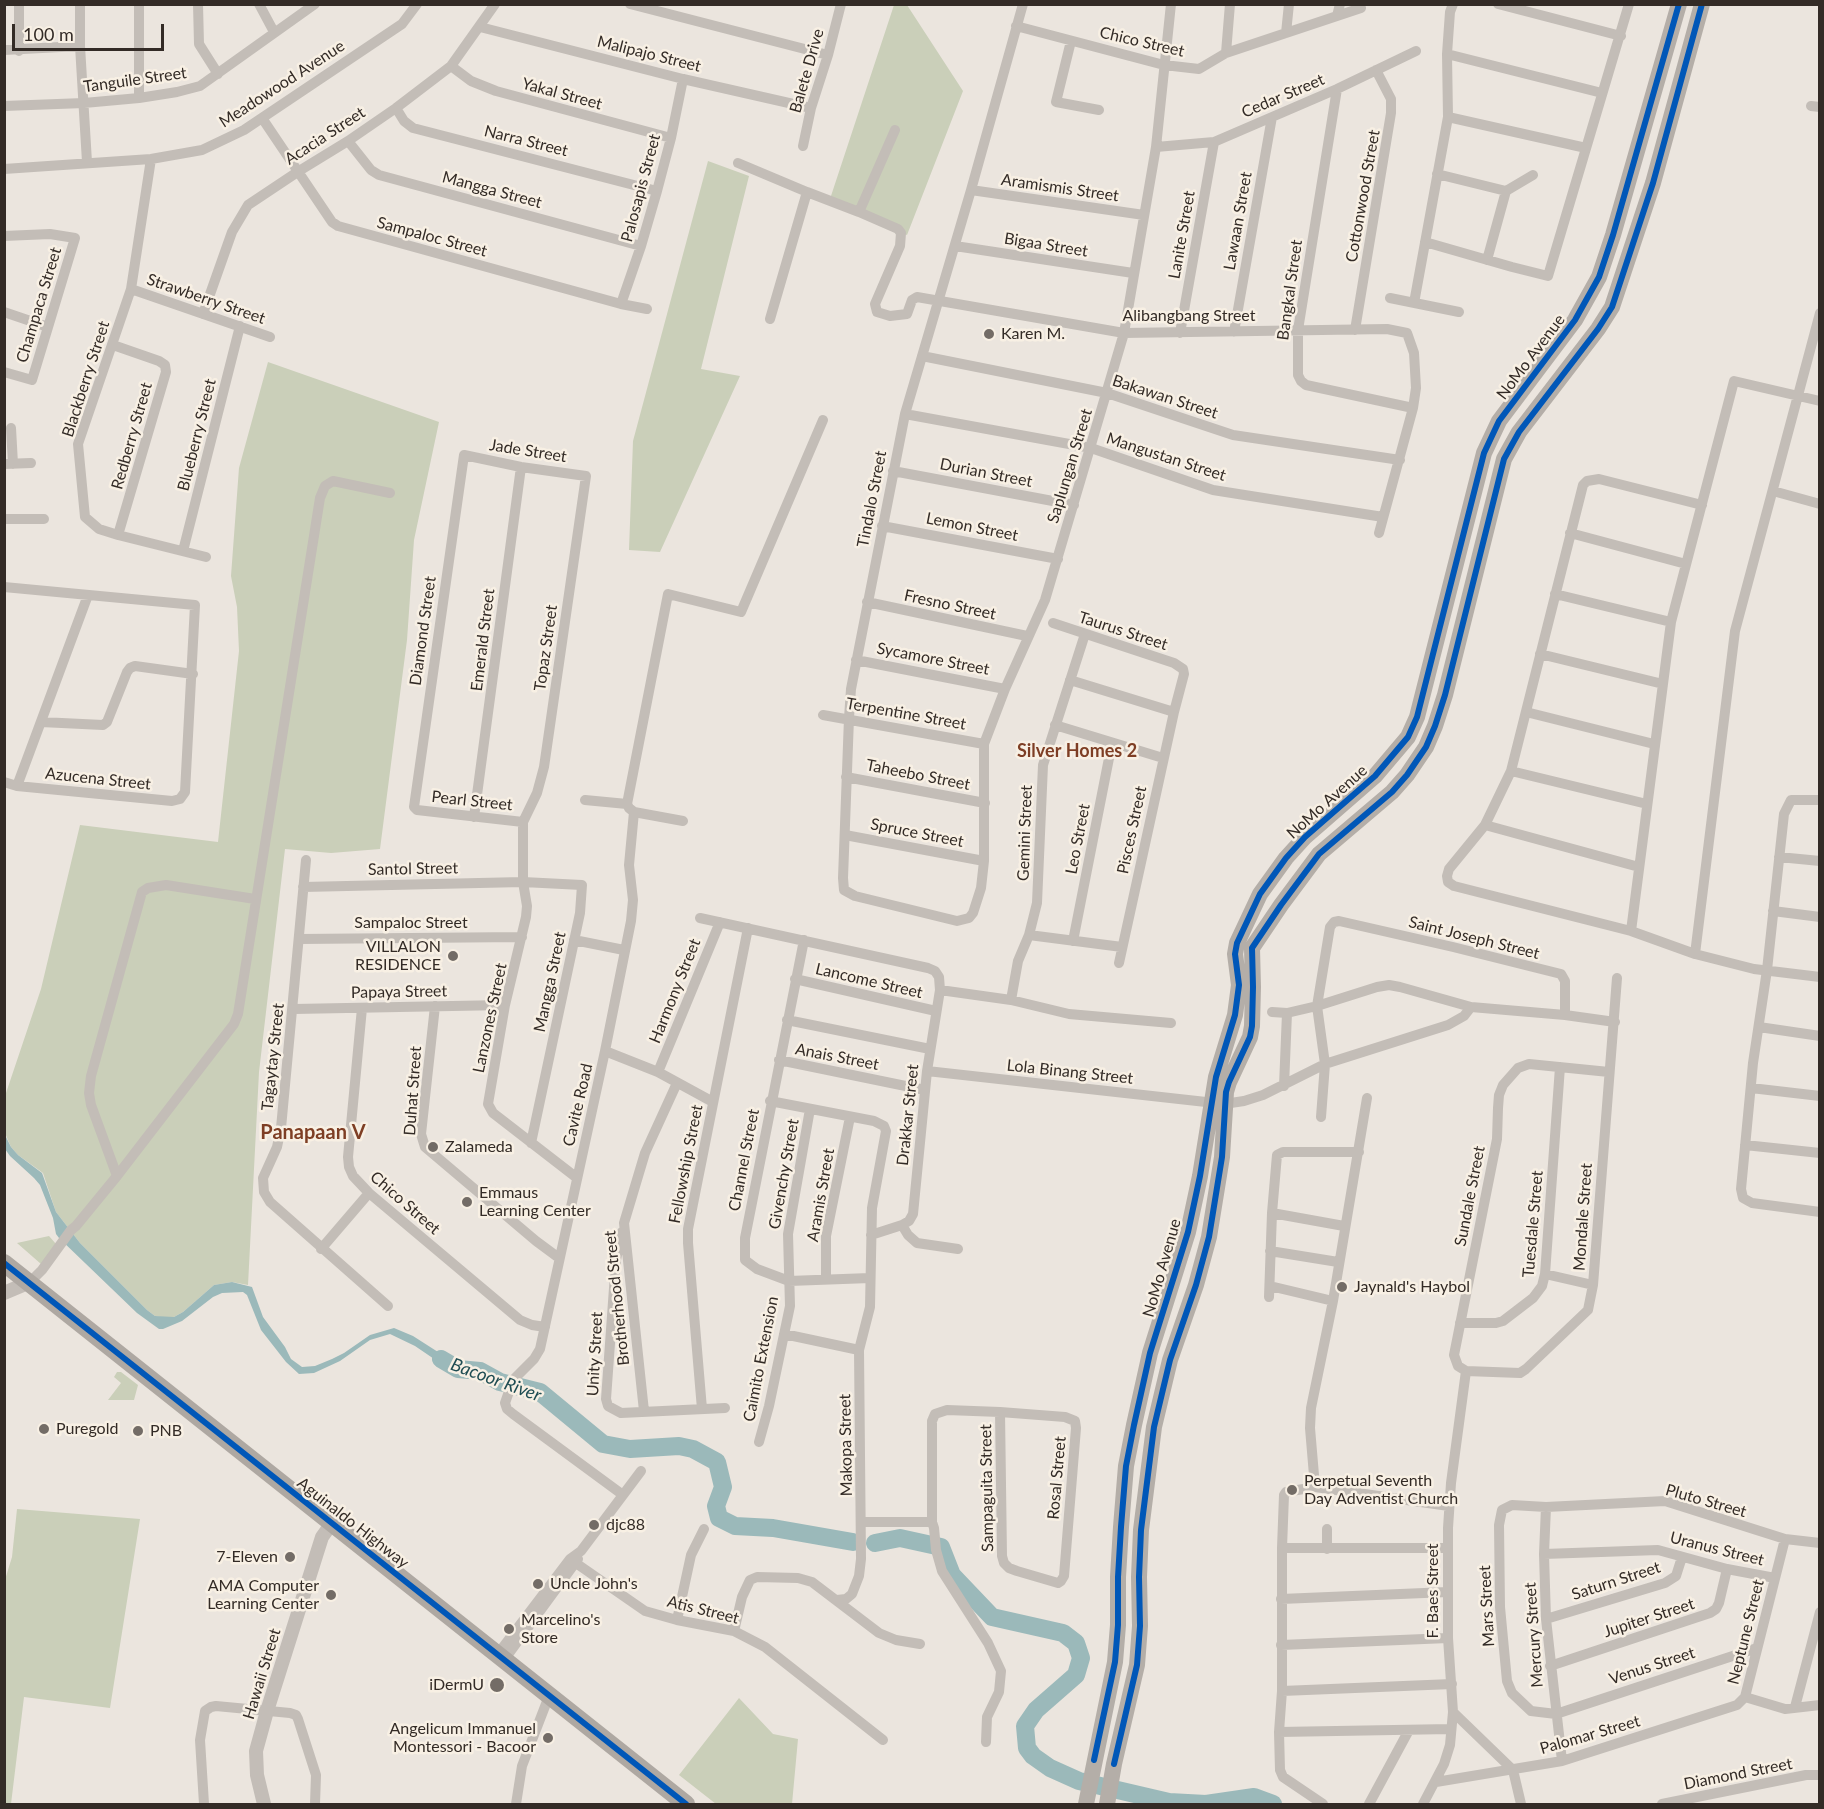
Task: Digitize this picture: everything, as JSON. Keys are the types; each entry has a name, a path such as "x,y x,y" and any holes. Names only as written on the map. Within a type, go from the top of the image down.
{"highway":[{"name":"Aguinaldo Highway","path":"4,1263 686,1804"}],"main road":[{"name":"NoMo Avenue","path":"1107,1804 1137,1665 1140,1626 1141,1530 1154,1427 1170,1360 1196,1285 1209,1237 1222,1157 1216,1077 1238,1003 1239,985 1235,954 1241,933 1260,894 1286,858 1305,837 1375,776 1408,736 1417,717 1484,453 1499,422 1575,320 1599,277 1679,4"},
{"name":"NoMo Avenue","path":"1086,1802 1115,1662 1126,1466 1150,1353 1188,1232 1217,1104 1250,1037 1254,987 1252,948 1319,854 1371,812 1407,775 1426,747 1445,695 1504,459 1519,432 1598,329 1612,307 1653,183 1702,4"}],"street":[{"path":"19,4 19,51"},
{"path":"80,4 80,46 87,162"},
{"path":"139,4 139,98"},
{"path":"198,4 199,44 218,74"},
{"path":"259,4 274,32"},
{"name":"Tanguile Street","path":"4,106 139,98 200,86 315,4"},
{"name":"Meadowood Avenue","path":"4,169 151,159 202,150 244,130 402,24 417,4"},
{"name":"Acacia Street","path":"203,314 229,240 248,205 348,141 451,66 495,4"},
{"path":"630,4 828,55"},
{"name":"Balete Drive","path":"803,146 811,108 841,4"},
{"name":"Tindalo Street","path":"963,920 949,919 848,894 844,890 849,718 856,660 905,414 1023,4"},
{"name":"Saplungan Street","path":"963,920 973,913 981,888 984,861 984,744 1027,636 1045,600 1124,333 1156,147 1171,4"},
{"path":"1226,53 1230,4"},
{"path":"1286,33 1288,4"},
{"path":"1336,16 1340,4"},
{"path":"1414,303 1448,117 1447,54 1450,12 1453,4"},
{"path":"1425,242 1548,276 1629,4"},
{"path":"1505,5 1621,36"},
{"name":"Chico Street","path":"1016,26 1164,65 1199,69 1226,53 1361,8"},
{"name":"Malipajo Street","path":"480,27 683,79 811,108"},
{"path":"1071,41 1056,102 1099,110"},
{"path":"4,51 80,46"},
{"name":"Cedar Street","path":"1156,147 1214,142 1337,89 1416,51"},
{"path":"1447,54 1602,93"},
{"name":"Yakal Street","path":"451,66 471,81 496,91 671,138"},
{"name":"Cottonwood Street","path":"1355,330 1391,113 1391,99 1376,70"},
{"name":"Palosapis Street","path":"621,304 657,190 683,79"},
{"name":"Bangkal Street","path":"1337,89 1298,330 1297,369 1301,381 1306,385 1413,408"},
{"name":"Narra Street","path":"396,108 404,121 413,128 657,190"},
{"name":"Lawaan Street","path":"1234,332 1272,117"},
{"path":"1448,117 1586,148"},
{"name":"Sampaloc Street","path":"262,118 332,222 338,226 621,304 647,309"},
{"path":"738,163 859,212 895,130"},
{"name":"Mangga Street","path":"348,141 371,170 379,175 641,246"},
{"name":"Lanite Street","path":"1180,333 1214,142"},
{"name":"Blackberry Street","path":"151,159 131,289 78,444 85,517 99,529 206,557"},
{"path":"1437,174 1506,191"},
{"path":"1487,260 1506,191 1533,175"},
{"name":"Aramismis Street","path":"971,190 1144,215"},
{"path":"770,319 807,192"},
{"name":"Alibangbang Street","path":"859,212 898,229 901,233 900,246 875,304 877,312 890,316 907,314 912,300 917,297 1124,333 1386,329 1407,333 1414,352 1416,388 1413,408"},
{"name":"Champaca Street","path":"4,236 50,234 75,238 32,380 4,372"},
{"name":"Bigaa Street","path":"955,246 1133,273"},
{"name":"Strawberry Street","path":"131,289 270,337"},
{"path":"1390,298 1459,312"},
{"path":"4,312 48,327"},
{"path":"1695,954 1735,631 1820,314"},
{"name":"Blueberry Street","path":"183,551 240,326"},
{"name":"Redberry Street","path":"113,345 159,361 165,365 166,372 118,535"},
{"name":"Bakawan Street","path":"922,356 1107,393 1233,435 1400,460"},
{"path":"1632,931 1671,622 1734,381 1820,400"},
{"path":"1379,533 1413,408"},
{"name":"Mangustan Street","path":"905,414 1091,448 1213,490 1383,517"},
{"name":"Cavite Road","path":"623,1496 507,1409 505,1403 513,1380 538,1354 605,1051 633,900 629,865 631,808 668,594 741,612 823,420"},
{"path":"11,428 9,464 32,463"},
{"name":"Jade Street","path":"464,455 586,476"},
{"name":"Diamond Street","path":"417,810 414,802 464,455"},
{"name":"Emerald Street","path":"474,818 520,466"},
{"name":"Durian Street","path":"893,471 1074,506"},
{"name":"Topaz Street","path":"523,822 537,793 544,767 586,476"},
{"path":"1702,504 1599,479 1587,481 1580,490 1511,771 1485,825 1449,869 1446,876 1448,882 1454,886 1632,931 1695,954 1767,970 1820,977"},
{"path":"4,1293 30,1282 53,1257 234,1024 238,1014 320,498 325,486 333,481 390,493"},
{"path":"1773,491 1820,504"},
{"path":"4,519 44,519"},
{"name":"Lemon Street","path":"882,525 1058,559"},
{"path":"1570,533 1686,564"},
{"path":"5,588 195,605 193,674 135,666 127,672 107,722 103,725 41,722"},
{"path":"1555,594 1671,622"},
{"path":"17,786 88,595"},
{"name":"Fresno Street","path":"867,602 1027,636"},
{"name":"Taurus Street","path":"1053,623 1174,663 1183,669"},
{"name":"Gemini Street","path":"1011,1000 1018,961 1029,935 1037,903 1043,765 1085,634"},
{"path":"1540,654 1663,684"},
{"name":"Sycamore Street","path":"856,660 1005,688"},
{"name":"Pisces Street","path":"1119,963 1173,712 1184,674 1183,669"},
{"name":"Azucena Street","path":"4,782 17,786 172,801 180,799 185,792 193,674"},
{"path":"1070,680 1173,712"},
{"path":"1526,712 1654,744"},
{"name":"Terpentine Street","path":"823,715 984,744"},
{"path":"1055,725 1163,758"},
{"name":"Leo Street","path":"1073,941 1112,743"},
{"path":"1511,771 1647,804"},
{"name":"Taheebo Street","path":"846,777 984,803"},
{"path":"585,800 684,821"},
{"path":"1820,800 1791,800 1784,814 1741,1189 1743,1198 1752,1203 1820,1212"},
{"name":"Pearl Street","path":"417,810 523,822"},
{"name":"Lanzones Street","path":"523,822 523,882 527,906 488,1104 493,1113 577,1178"},
{"path":"1485,825 1639,867"},
{"name":"Spruce Street","path":"845,835 984,861"},
{"path":"1779,857 1820,861"},
{"name":"Tagaytay Street","path":"306,860 294,1009 281,1128 277,1147 263,1178 264,1192 270,1202 321,1249 388,1306"},
{"name":"Mangga Street","path":"523,882 582,885 580,913 531,1143"},
{"name":"Santol Street","path":"303,887 523,882"},
{"path":"117,1176 91,1105 89,1093 91,1076 142,892 148,888 166,885 255,899"},
{"path":"1773,911 1820,917"},
{"name":"Lancome Street","path":"700,918 935,971"},
{"name":"Saint Joseph Street","path":"1317,1006 1330,927 1334,922 1339,921 1562,975 1565,981 1565,1015"},
{"name":"Harmony Street","path":"658,1072 720,922"},
{"name":"Fellowship Street","path":"702,1409 688,1229 748,928"},
{"path":"1029,935 1122,947"},
{"name":"Sampaloc Street","path":"299,939 522,937"},
{"path":"574,940 624,950"},
{"name":"Channel Street","path":"804,940 745,1238 745,1260 757,1269 789,1281 870,1278"},
{"name":"Drakkar Street","path":"902,1225 912,1218 913,1214 927,1071 940,990 939,977 935,971"},
{"name":"Mondale Street","path":"1466,1371 1512,1374 1526,1369 1588,1310 1593,1285 1617,978"},
{"name":"Lancome Street","path":"795,980 936,1011"},
{"path":"1272,1012 1287,1013 1389,985 1471,1007 1615,1022"},
{"path":"940,990 1011,1000 1069,1014 1172,1023"},
{"name":"Papaya Street","path":"294,1009 506,1005"},
{"name":"Duhat Street","path":"435,1006 422,1134 424,1147 559,1258"},
{"path":"1317,1006 1325,1064 1321,1117"},
{"name":"Lola Binang Street","path":"927,1071 1217,1104 1244,1101 1284,1086 1325,1064 1448,1025 1464,1016 1471,1007"},
{"name":"Chico Street","path":"362,1008 348,1157 353,1176 369,1193 520,1320 532,1325 545,1326"},
{"path":"1284,1086 1287,1013"},
{"path":"787,1020 930,1049"},
{"path":"1759,1027 1820,1036"},
{"path":"605,1051 658,1072 713,1102"},
{"name":"Anais Street","path":"779,1060 925,1090"},
{"name":"Sundale Street","path":"1466,1371 1458,1366 1454,1355 1497,1139 1499,1095 1510,1075 1518,1068 1529,1064 1560,1067"},
{"path":"1560,1067 1609,1072"},
{"name":"Tuesdale Street","path":"1460,1323 1503,1321 1538,1292 1545,1274 1560,1067"},
{"name":"Brotherhood Street","path":"644,1411 624,1222 645,1153 677,1083"},
{"path":"1751,1088 1820,1096"},
{"path":"1315,1487 1310,1428 1311,1408 1333,1300 1367,1098"},
{"path":"771,1101 850,1117"},
{"name":"Givenchy Street","path":"789,1281 788,1234 810,1109"},
{"name":"Makopa Street","path":"837,1600 846,1599 852,1594 856,1587 861,1559 859,1350 870,1307 872,1208 886,1131 880,1123 850,1117"},
{"name":"Aramis Street","path":"826,1279 826,1236 850,1117"},
{"path":"1745,1144 1820,1153"},
{"path":"1333,1300 1269,1292 1277,1155 1283,1152 1359,1152"},
{"path":"321,1249 369,1193"},
{"path":"1272,1213 1344,1226"},
{"name":"Unity Street","path":"624,1222 616,1260 606,1399 608,1406 621,1413 725,1408"},
{"path":"871,1235 902,1225 917,1243 958,1249"},
{"path":"1270,1251 1338,1262"},
{"path":"1545,1274 1593,1285"},
{"name":"Caimito Extension","path":"759,1442 784,1334 789,1306 789,1281"},
{"path":"784,1334 859,1350"},
{"name":"F. Baes Street","path":"1423,1804 1436,1782 1450,1745 1453,1712 1448,1638 1449,1506 1466,1371"},
{"name":"Rosal Street","path":"933,1525 931,1430 935,1414 947,1410 1000,1412 1065,1417 1075,1421 1063,1579 1058,1583 1053,1582 1017,1572 1004,1563"},
{"name":"Sampaguita Street","path":"1000,1412 1002,1556 1004,1563"},
{"path":"501,1658 641,1471"},
{"path":"1323,1804 1283,1777 1280,1770 1281,1548 1284,1495 1289,1491 1315,1487 1449,1506"},
{"name":"Pluto Street","path":"1546,1507 1665,1501 1785,1539 1820,1543"},
{"name":"Mars Street","path":"1546,1507 1512,1505 1502,1510 1499,1525 1500,1607 1509,1688 1512,1694 1531,1711 1556,1714"},
{"name":"Mercury Street","path":"1546,1507 1544,1554 1546,1619 1562,1761"},
{"path":"862,1522 933,1525 936,1550 942,1571 988,1643 1001,1671 999,1692 985,1726 986,1742"},
{"name":"Hawaii Street","path":"264,1804 257,1775 256,1756 267,1711 322,1537 332,1523"},
{"path":"677,1620 691,1555 704,1528"},
{"path":"1327,1549 1328,1529"},
{"name":"Neptune Street","path":"1745,1697 1785,1539"},
{"path":"1281,1548 1448,1548"},
{"name":"Uranus Street","path":"1544,1554 1659,1550 1727,1569 1775,1578"},
{"name":"Saturn Street","path":"1546,1619 1665,1583 1676,1576 1682,1557"},
{"name":"Atis Street","path":"573,1561 645,1611 677,1620 734,1630 765,1647 883,1740"},
{"name":"Jupiter Street","path":"1550,1666 1710,1613 1719,1603 1727,1569"},
{"path":"734,1630 745,1587 750,1580 757,1577 804,1579 812,1582 879,1633 896,1640 920,1644"},
{"path":"1281,1599 1448,1592"},
{"path":"1795,1707 1817,1636 1820,1612"},
{"path":"1281,1645 1448,1638"},
{"name":"Venus Street","path":"1556,1714 1757,1648"},
{"path":"1282,1691 1452,1684"},
{"path":"516,1804 522,1766 549,1696"},
{"path":"1745,1697 1785,1709 1820,1705"},
{"name":"Palomar Street","path":"1436,1782 1562,1761 1724,1710 1737,1705 1745,1697"},
{"path":"204,1804 200,1754 206,1711 216,1706 290,1713 298,1719 316,1775 315,1804"},
{"path":"1453,1712 1513,1770 1521,1804"},
{"path":"1279,1732 1451,1729"},
{"path":"1369,1804 1409,1730"},
{"name":"Diamond Street","path":"1662,1804 1814,1774 1820,1775"}],"green space":[{"path":"894,5 907,5 963,91 907,235 829,202"},
{"path":"708,161 749,176 701,369 740,376 660,552 629,550 633,441"},
{"path":"268,362 439,422 414,540 407,640 380,849 331,853 285,849 259,1072 248,1285 232,1282 214,1285 183,1312 166,1318 155,1316 147,1310 80,1243 56,1212 43,1173 11,1147 5,1133 5,1096 41,989 80,825 218,842 239,651 237,607 231,576 239,468"},
{"path":"49,1236 56,1244 41,1264 17,1243"},
{"path":"117,1372 121,1372 138,1385 134,1400 108,1400 121,1383 114,1377"},
{"path":"17,1509 140,1519 110,1708 24,1697 11,1804 5,1804 4,1583 12,1557"},
{"path":"739,1698 773,1734 798,1739 792,1804 716,1804 679,1775"}],"water":[{"path":"4,1133 18,1155 42,1173 56,1212 80,1243 155,1316 174,1317 214,1285 232,1282 252,1287 263,1317 291,1359 302,1367 315,1366 332,1359 370,1335 394,1328 413,1336 463,1368 460,1373 390,1334 370,1340 340,1361 314,1373 299,1374 286,1362 261,1330 247,1295 243,1292 222,1293 213,1297 182,1321 159,1329 137,1313 59,1238 40,1185 5,1149"}],"waterway":[{"name":"Bacoor River","path":"441,1359 458,1369 480,1371 500,1382 540,1392 603,1444 630,1449 679,1446 693,1449 717,1462 723,1487 716,1506 719,1518 735,1526 773,1528 853,1542"},
{"name":"Bacoor River","path":"875,1543 900,1538 941,1547 952,1575 992,1617 1063,1633 1076,1643 1081,1658 1076,1675 1036,1710 1025,1726 1027,1748 1033,1756 1050,1768 1079,1781 1169,1802 1206,1804 1254,1797 1273,1804"}],"cycle path":[{"path":"1094,1760 1115,1662 1126,1466 1150,1353 1188,1232 1200,1176 1216,1077 1235,1015 1239,985 1235,954 1237,943 1260,894 1286,858 1305,837 1375,776 1408,737 1417,717 1484,453 1499,421 1575,320 1599,277 1679,4"},
{"path":"1114,1764 1137,1665 1140,1626 1141,1530 1154,1427 1170,1360 1196,1285 1209,1237 1222,1157 1226,1092 1250,1037 1253,987 1252,948 1319,854 1392,792 1426,747 1445,695 1504,459 1519,432 1598,329 1612,307 1653,183 1702,4"},
{"path":"4,1263 686,1804"}],"place":[{"name":"Karen M.","path":"989,334"},
{"name":"VILLALON RESIDENCE","path":"453,956"},
{"name":"Zalameda","path":"433,1147"},
{"name":"Emmaus Learning Center","path":"467,1202"},
{"name":"Jaynald's Haybol","path":"1342,1287"},
{"name":"Puregold","path":"44,1429"},
{"name":"PNB","path":"138,1431"},
{"name":"Perpetual Seventh Day Adventist Church","path":"1292,1490"},
{"name":"djc88","path":"594,1525"},
{"name":"7-Eleven","path":"290,1557"},
{"name":"Uncle John's","path":"538,1584"},
{"name":"AMA Computer Learning Center","path":"331,1595"},
{"name":"Marcelino's Store","path":"509,1629"},
{"name":"iDermU","path":"497,1685"},
{"name":"Angelicum Immanuel Montessori - Bacoor","path":"548,1738"}],"district":[{"name":"Silver Homes 2","path":"1077,751"},
{"name":"Panapaan V","path":"313,1133"}]}
